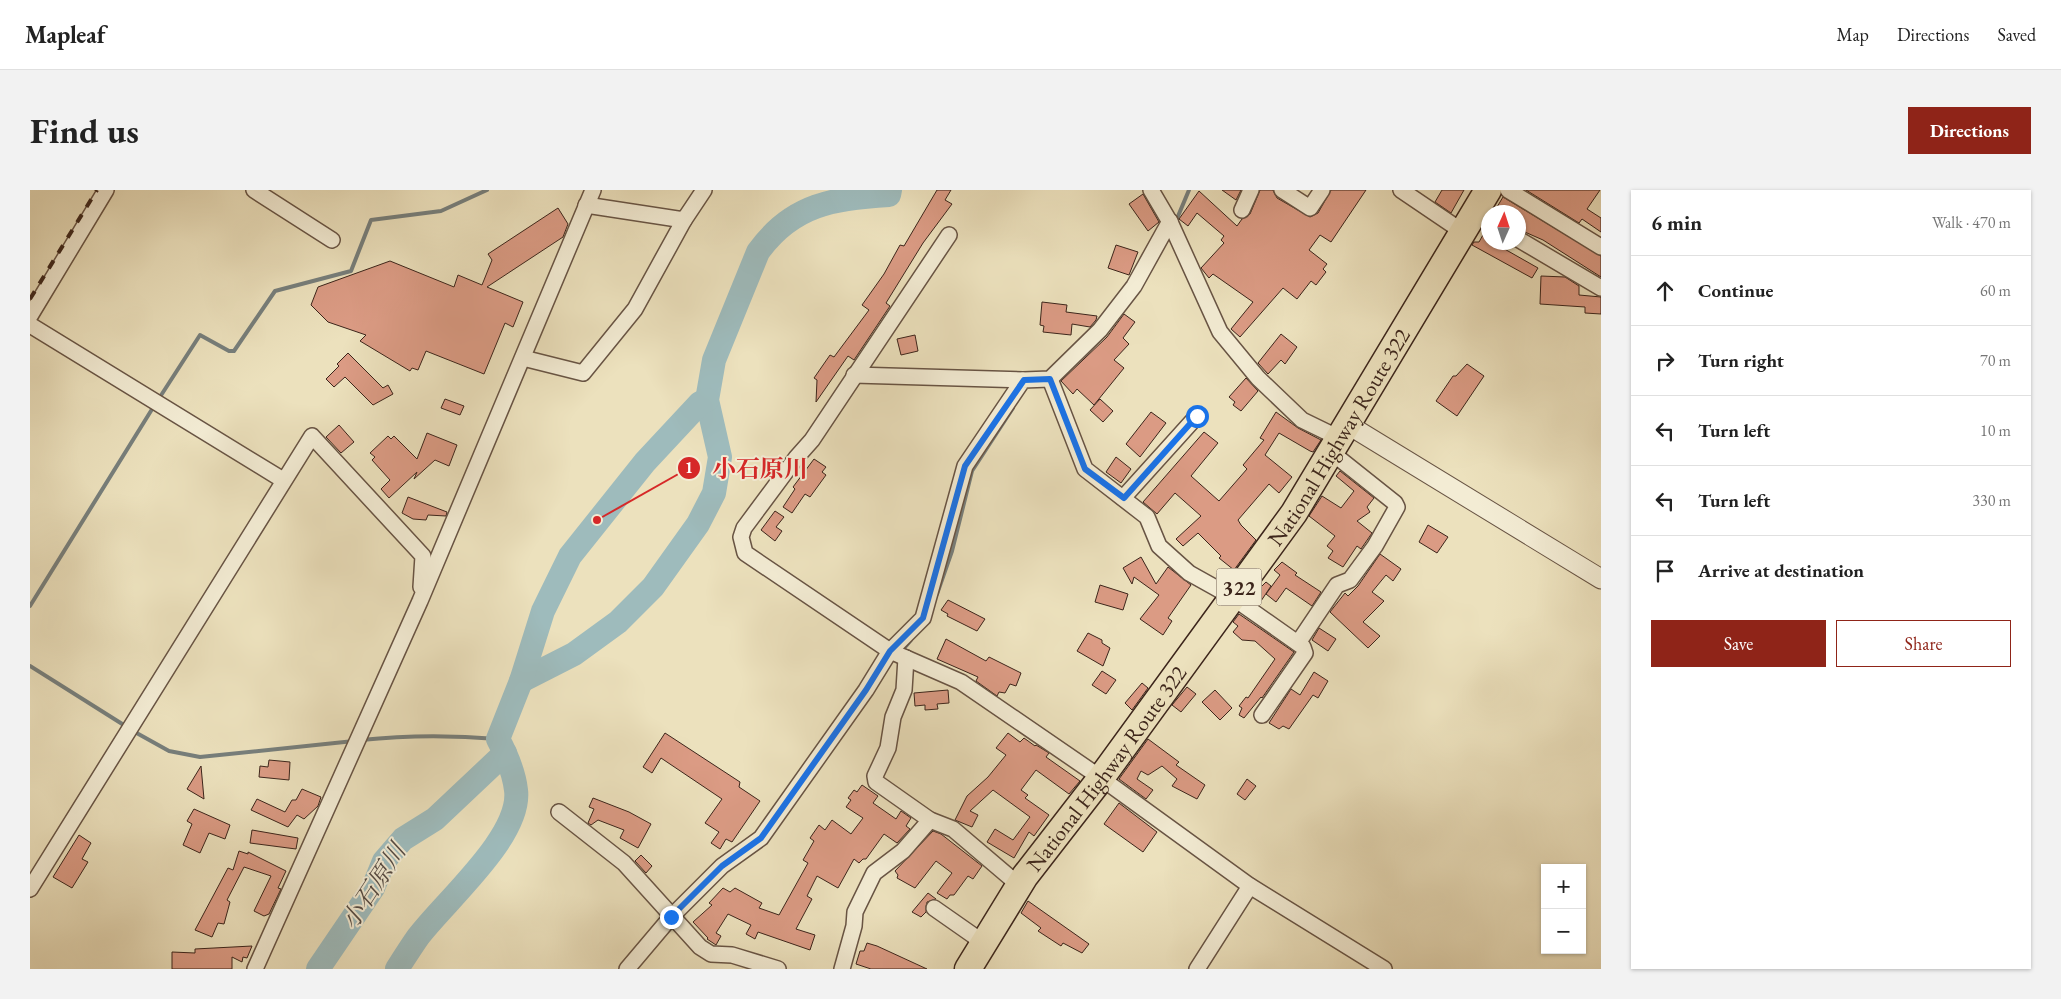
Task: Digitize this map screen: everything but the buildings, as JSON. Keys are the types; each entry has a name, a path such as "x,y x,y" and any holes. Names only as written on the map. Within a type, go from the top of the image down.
{"highway":[{"name":"National Highway Route 322","path":"968,969 1020,886 1101,778 1294,512 1475,222 1488,190"}],"street":[{"path":"30,316 106,190"},
{"path":"254,190 332,240"},
{"path":"254,969 420,600 593,190"},
{"path":"523,358 583,373 635,309 684,220 704,190"},
{"path":"1151,190 1170,221 1220,332 1258,378 1302,420 1601,579"},
{"path":"1242,210 1251,190"},
{"path":"1282,190 1310,208 1322,190"},
{"path":"1401,190 1475,222"},
{"path":"1508,190 1601,247"},
{"path":"586,206 684,220"},
{"path":"854,375 1051,381 1100,330 1134,286 1170,221"},
{"path":"949,234 812,440 796,458 744,528 741,537 745,553 898,654 962,682 1101,778 1250,886 1384,969"},
{"path":"1526,244 1601,288"},
{"path":"30,325 283,480"},
{"path":"627,969 722,866 761,838 866,690 898,654 923,618 965,466 1024,380"},
{"path":"1051,381 1085,469 1147,517 1159,546 1189,573 1232,597 1303,647 1305,653 1262,715"},
{"path":"1124,498 1197,416"},
{"path":"30,889 312,436 423,556 420,600"},
{"path":"1298,643 1337,585 1350,580 1375,546 1397,507 1339,438"},
{"path":"898,654 904,690 893,717 888,748 875,776 876,782 930,820 953,829 1020,886"},
{"path":"559,812 624,863 700,947 729,962 778,969"},
{"path":"842,969 854,926 855,912 874,873 902,851 930,820"},
{"path":"1197,969 1250,886"},
{"path":"934,908 984,943"}],"waterway":[{"path":"158,400 200,335 229,351 234,351 275,291 351,271 371,220 441,211 487,190"},
{"name":"小石原川","path":"521,681 574,654 618,622 653,587 698,524 714,493 720,457 707,400 714,360 758,252 785,223 800,214 816,207 851,198 889,195 890,190"},
{"path":"1176,221 1189,190"},
{"name":"小石原川","path":"397,969 430,922 495,847 507,827 515,808 516,790 513,777 498,739 521,681 543,611 570,556 645,462 700,403 707,400"},
{"path":"30,606 154,406"},
{"path":"937,594 952,551 972,471 1013,408"},
{"path":"901,652 911,640"},
{"path":"30,666 127,727"},
{"path":"133,731 169,751 200,757 354,741"},
{"path":"361,740 430,736 498,739"},
{"name":"小石原川","path":"318,969 373,888 384,861 403,839 435,819 505,753"}],"railway":[{"path":"30,299 97,190"}],"place":[{"name":"小石原川","path":"597,520"}],"route":[{"path":"671,917 722,866 761,838 866,690 890,651 923,618 965,466 1024,380 1050,379 1069,432 1085,469 1124,498 1197,416"}]}
